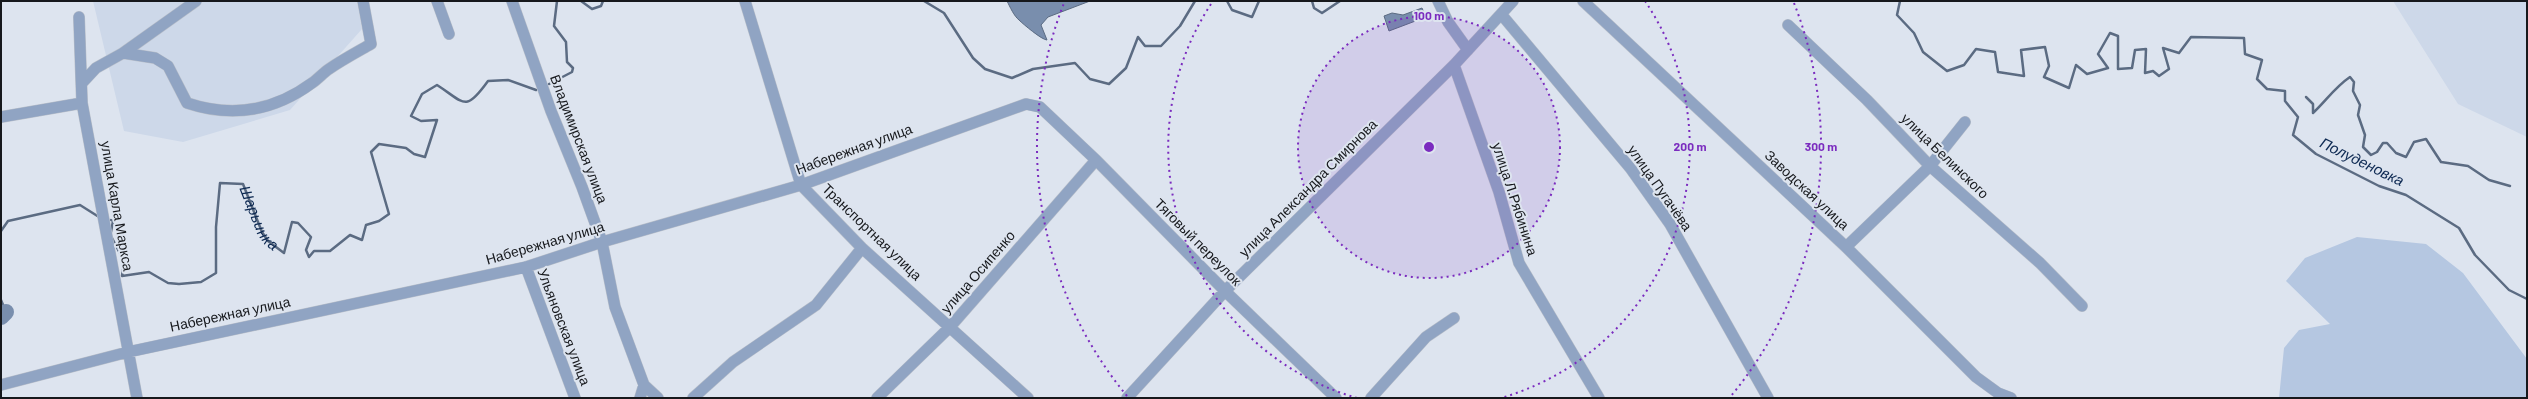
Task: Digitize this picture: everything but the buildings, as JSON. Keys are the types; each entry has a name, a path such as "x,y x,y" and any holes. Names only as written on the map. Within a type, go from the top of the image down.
{"street":[{"path":"82,83 96,68 123,53 196,1"},
{"path":"123,53 155,58 168,66 187,103 210,110 249,111 286,99 312,83 329,69 371,44 364,1"},
{"path":"437,1 449,34"},
{"name":"Владимирская улица","path":"512,1 551,111 582,187 602,242 615,307 644,385 658,398"},
{"name":"Транспортная улица","path":"745,1 802,185 862,248 1028,398"},
{"path":"1438,1 1448,22 1468,50"},
{"name":"улица Александра Смирнова","path":"1127,398 1226,291 1454,65 1513,1"},
{"name":"Заводская улица","path":"1583,1 1846,247 1976,377 1998,393 2011,398"},
{"name":"улица Пугачёва","path":"1501,14 1631,169 1670,224 1768,398"},
{"name":"улица Карла Маркса","path":"79,17 82,103 137,398"},
{"name":"улица Белинского","path":"1788,25 1867,100 1930,166 2040,263 2082,306"},
{"name":"улица Л.Рябинина","path":"1454,65 1499,192 1519,263 1599,398"},
{"path":"1,117 82,103"},
{"name":"Набережная улица","path":"1,385 128,352 526,267 602,242 802,185 1026,104 1040,107"},
{"name":"Тяговый переулок","path":"1040,107 1096,160 1226,291 1336,398"},
{"path":"1846,247 1930,166 1965,122"},
{"name":"улица Осипенко","path":"877,398 950,327 1096,160"},
{"path":"693,398 733,362 816,305 862,248"},
{"name":"Ульяновская улица","path":"526,267 575,398"},
{"path":"1371,398 1426,337 1454,318"},
{"path":"640,398 644,385"}],"shaded area":[{"path":"93,1 357,1 362,29 290,110 183,142 124,131"},
{"path":"1007,1 1090,1 1048,17 1041,25 1047,40 1037,35 1017,18"},
{"path":"2393,1 2527,1 2527,137 2458,104"},
{"path":"1422,8 1426,17 1389,31 1384,16 1392,13 1403,15"},
{"path":"2357,237 2426,244 2463,273 2527,359 2527,398 2279,398 2284,348 2299,330 2330,324 2286,281 2305,258"}],"waterway":[{"name":"Шарьинка","path":"549,84 572,72 573,68 567,62 566,42 554,26 557,1"},
{"name":"Шарьинка","path":"581,1 592,9 601,6 603,1"},
{"name":"Шарьинка","path":"924,1 944,13 973,58 985,69 1012,78 1033,69 1075,63 1090,79 1109,84 1126,68 1138,37 1145,46 1161,46 1180,26 1195,1"},
{"name":"Шарьинка","path":"1227,1 1232,10 1252,17 1259,1"},
{"name":"Шарьинка","path":"1312,1 1314,8 1322,13 1340,1"},
{"name":"Полуденовка","path":"1900,1 1897,15 1914,33 1923,52 1947,71 1964,65 1976,49 1995,52 1998,72 2024,76 2021,50 2045,47 2049,66 2044,77 2069,88 2076,65 2087,74 2108,68 2098,54 2110,33 2118,36 2118,69 2132,68 2135,50 2146,49 2145,73 2153,71 2159,76 2169,69 2163,48 2179,53 2191,37 2244,38 2245,54 2262,60 2257,79 2267,89 2285,91 2285,101 2298,117 2293,135 2316,154 2379,186 2406,195 2459,228 2475,255 2509,290 2527,299"},
{"path":"2306,97 2313,104 2313,113 2350,77 2354,82 2353,91 2360,105 2358,115 2365,135 2363,147 2371,155 2377,152 2383,143 2387,143 2396,153 2406,157 2414,142 2426,139 2441,162 2468,166 2489,180 2510,186"},
{"name":"Шарьинка","path":"112,238 124,261 122,276 149,272 168,283 179,284 201,282 216,273 216,227 220,183 243,184 262,232 268,241 284,253 292,222 298,223 311,237 306,250 309,257 314,251 330,251 350,235 362,240 366,225 379,221 389,214 371,152 379,144 406,148 414,154 425,157 437,120 421,121 411,116 422,94 437,85 464,102 474,98 488,81 508,80 536,90"},
{"name":"Шарьинка","path":"1,231 8,221 80,205 99,217"},
{"name":"Шарьинка","path":"111,220 113,221 111,232"},
{"name":"Шарьинка","path":"1,300 6,312"},
{"name":"Шарьинка","path":"1,317 6,312"}]}
